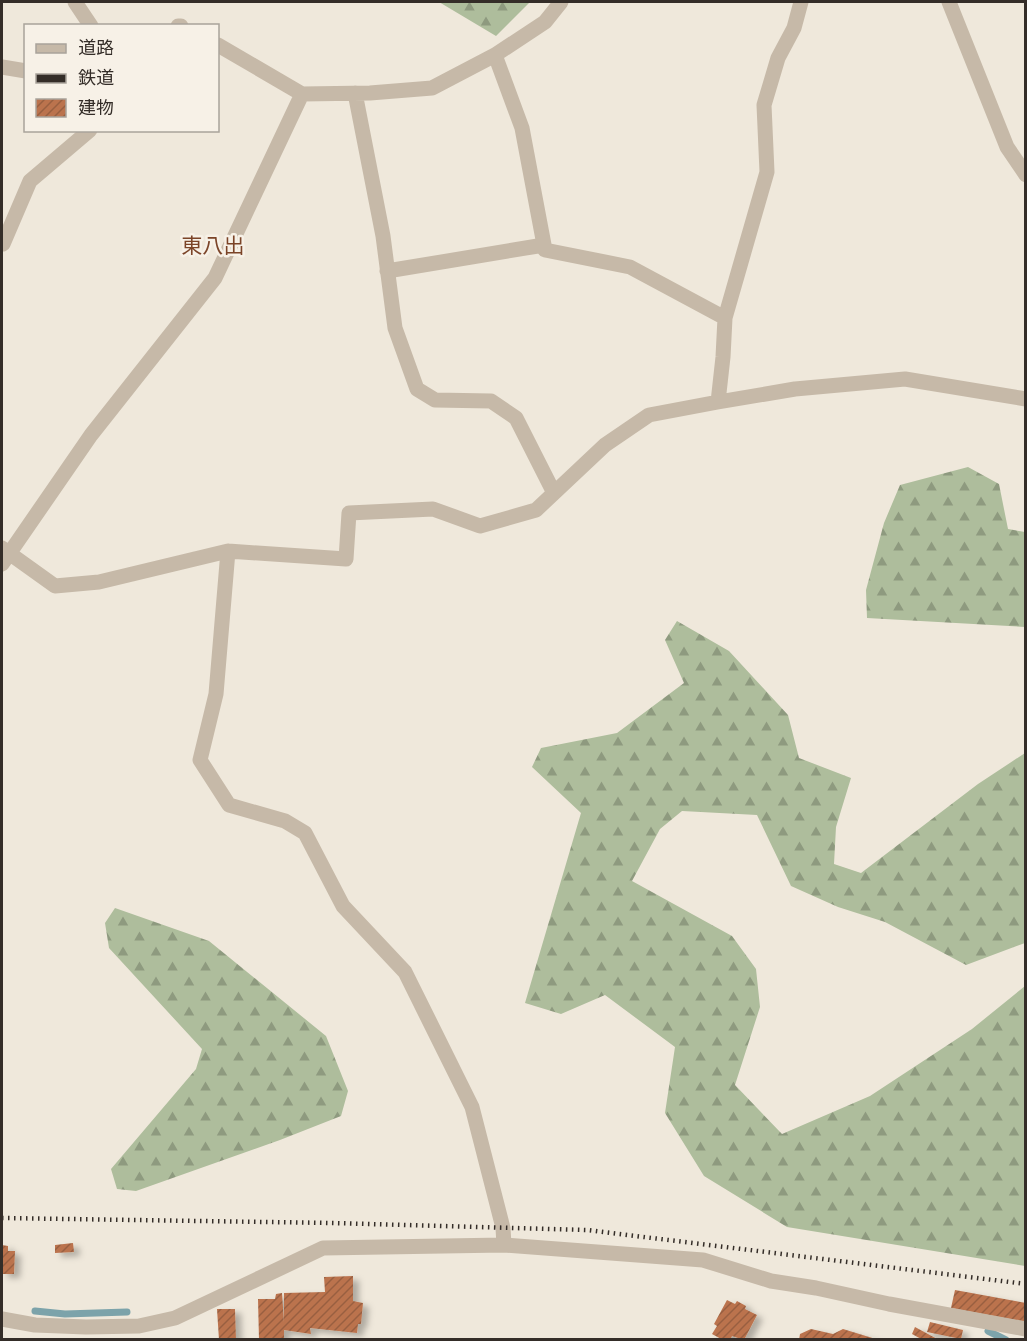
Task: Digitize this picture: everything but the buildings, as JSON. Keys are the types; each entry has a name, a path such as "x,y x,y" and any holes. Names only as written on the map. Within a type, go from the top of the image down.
{"street":[{"path":"75,2 90,24"},
{"path":"219,46 302,94 432,88 495,55 545,22 561,2"},
{"path":"718,402 725,318 767,172 764,105 778,58 794,28 801,2"},
{"path":"949,2 1007,147 1026,175"},
{"path":"495,55 522,128 545,250 630,267 725,318"},
{"path":"2,67 24,70"},
{"path":"355,93 383,236 395,328 417,389 435,400 491,401 516,417 554,493"},
{"path":"302,94 214,278 91,435 4,556 55,586 99,582 228,551 346,559 349,513 433,509 480,526 536,510 605,446 649,415 795,389 904,379 1026,399"},
{"path":"3,244 30,181 88,132"},
{"path":"387,271 544,245"},
{"path":"228,551 216,694 200,760 229,805 285,821 305,833 343,906 405,972 472,1107 503,1228 504,1245"},
{"path":"2,1319 35,1325 139,1326 175,1318 323,1248 504,1245 703,1260 771,1281 1026,1329"}],"green space":[{"path":"439,2 530,2 496,36"},
{"path":"968,467 999,484 1008,529 1025,532 1025,627 867,618 866,590 884,523 900,485"},
{"path":"677,621 729,651 788,715 799,758 851,778 836,827 834,864 861,873 978,784 1025,753 1025,943 966,965 885,922 838,907 791,886 757,815 682,811 660,829 632,881 732,936 756,969 760,1007 735,1085 782,1134 870,1096 972,1029 1025,986 1025,1266 787,1227 704,1176 665,1113 675,1047 605,995 561,1014 525,1003 581,813 532,767 541,748 617,733 684,683 665,640"},
{"path":"115,908 209,941 326,1036 348,1091 341,1116 136,1191 117,1189 111,1169 196,1069 202,1049 109,948 105,923"}],"waterway":[{"path":"35,1311 65,1314 127,1312"},
{"path":"988,1331 1006,1340"}],"railway":[{"path":"2,1218 587,1230 1026,1284"}],"district":[{"name":"東八出","path":"213,246"}]}
